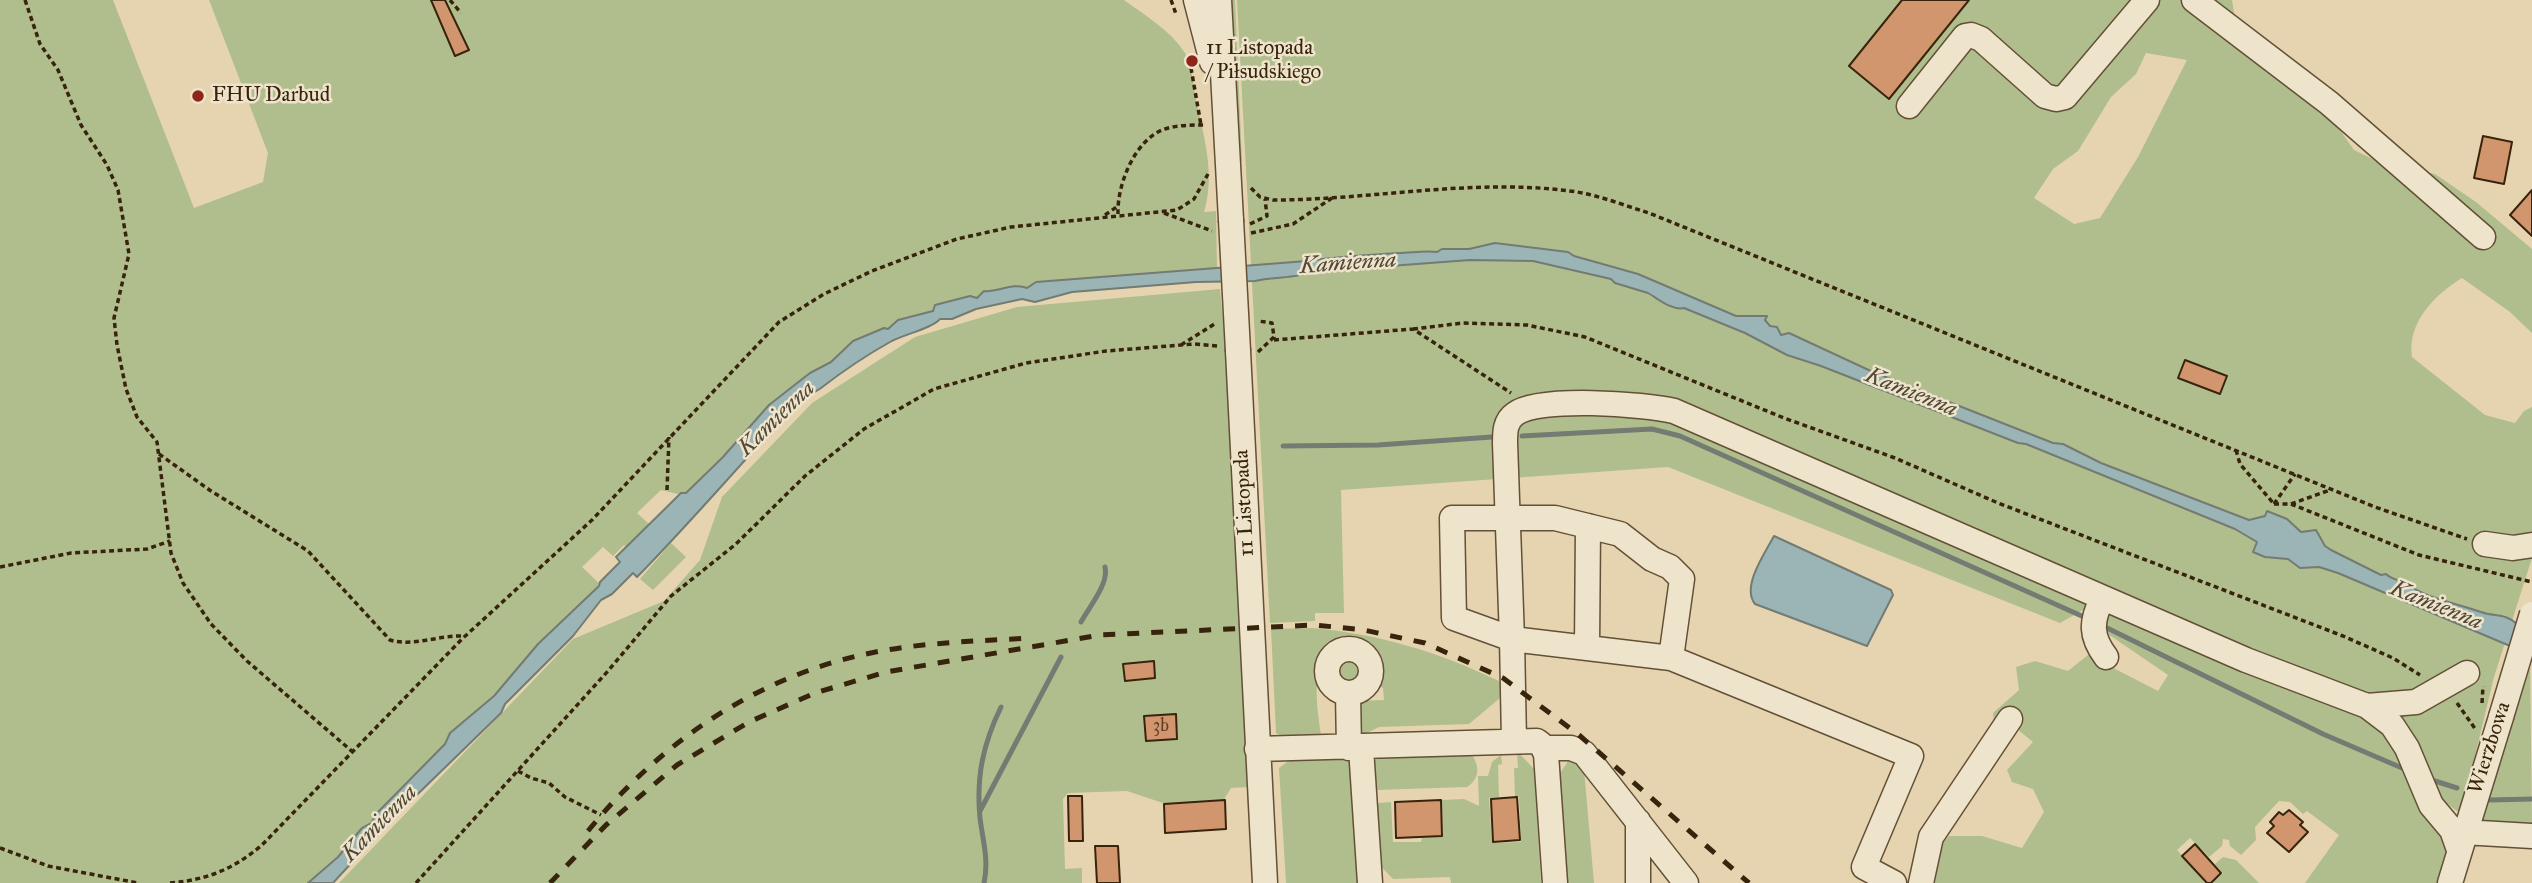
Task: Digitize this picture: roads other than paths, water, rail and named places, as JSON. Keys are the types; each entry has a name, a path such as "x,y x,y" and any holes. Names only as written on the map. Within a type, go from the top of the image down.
{"street":[{"name":"11 Listopada","path":"1196,0 1213,124 1237,173 1231,220 1249,351 1257,749 1265,883"},
{"name":"11 Listopada","path":"1213,124 1219,0"},
{"path":"1909,106 1965,36 1971,35 1981,39 2048,98 2065,97 2084,79 2147,0"},
{"path":"2194,0 2329,103 2483,237"},
{"path":"1514,741 1505,430 1512,415 1534,407 1634,403 1674,411 2102,599 2246,660 2367,706 2392,725 2407,748 2431,805 2452,830 2532,836"},
{"path":"1671,658 1682,579 1670,567 1652,559 1620,534 1555,518 1452,518 1454,618 1512,639 1671,658 1911,756 1864,867 1894,883"},
{"path":"1587,647 1588,526"},
{"path":"2484,544 2513,548 2532,545"},
{"path":"2102,599 2092,625 2094,638 2106,656"},
{"name":"Wierzbowa","path":"2450,883 2463,832 2532,614"},
{"path":"2367,706 2416,702 2467,673"},
{"path":"1348,693 1370,883"},
{"path":"1921,883 1931,837 2010,719"},
{"path":"1257,749 1514,741 1536,741 1544,748 1571,748 1584,753 1686,883"},
{"path":"1544,748 1555,883"},
{"path":"1638,821 1638,883"}],"water":[{"name":"Kamienna","path":"1495,243 1568,252 1638,274 1736,316 1767,316 1765,320 1770,326 1777,327 1781,335 1789,333 1873,372 2053,443 2063,444 2101,463 2249,520 2265,516 2267,511 2287,519 2301,532 2316,530 2325,546 2381,575 2386,574 2436,598 2513,621 2517,624 2510,646 2338,573 2319,567 2300,568 2288,559 2265,557 2253,552 2257,542 2235,529 2026,444 1787,355 1745,333 1684,308 1670,306 1648,293 1615,283 1611,279 1533,261 1470,260 1310,272 1255,281 1196,282 1072,292 1035,302 1022,299 976,309 952,319 940,319 881,347 801,400 637,577 633,573 612,594 601,600 573,636 505,704 501,713 389,822 333,883 308,883 338,857 362,828 371,823 378,812 445,744 450,733 494,696 538,644 599,586 620,562 616,557 681,493 686,493 723,457 769,405 810,373 831,362 853,341 884,328 888,329 898,320 933,311 935,305 970,296 977,298 984,291 1016,286 1027,288 1036,282 1354,256 1437,252 1442,249 1469,249"},
{"path":"1774,536 1891,590 1893,595 1867,646 1755,604 1751,597 1752,579"}],"waterway":[{"path":"1522,436 1652,429 1680,436 2084,617"},
{"path":"1283,446 1378,445 1492,437"},
{"path":"1081,622 1101,588 1105,567"},
{"path":"2101,625 2323,734 2402,768"},
{"path":"980,811 1061,657"},
{"path":"984,883 986,859 980,818 980,775 985,748 1001,707"},
{"path":"2435,781 2457,788"},
{"path":"2490,800 2532,799"}],"railway":[{"path":"550,883 606,825 677,765 749,722 815,693 886,672 1100,635 1315,625 1364,630 1425,643 1503,678 1579,735 1749,883"},
{"path":"588,831 649,767 683,739 719,714 796,675 838,661 899,648 1030,638"}],"place":[{"name":"11 Listopada / Piłsudskiego","path":"1192,61"},
{"name":"FHU Darbud","path":"198,96"}]}
